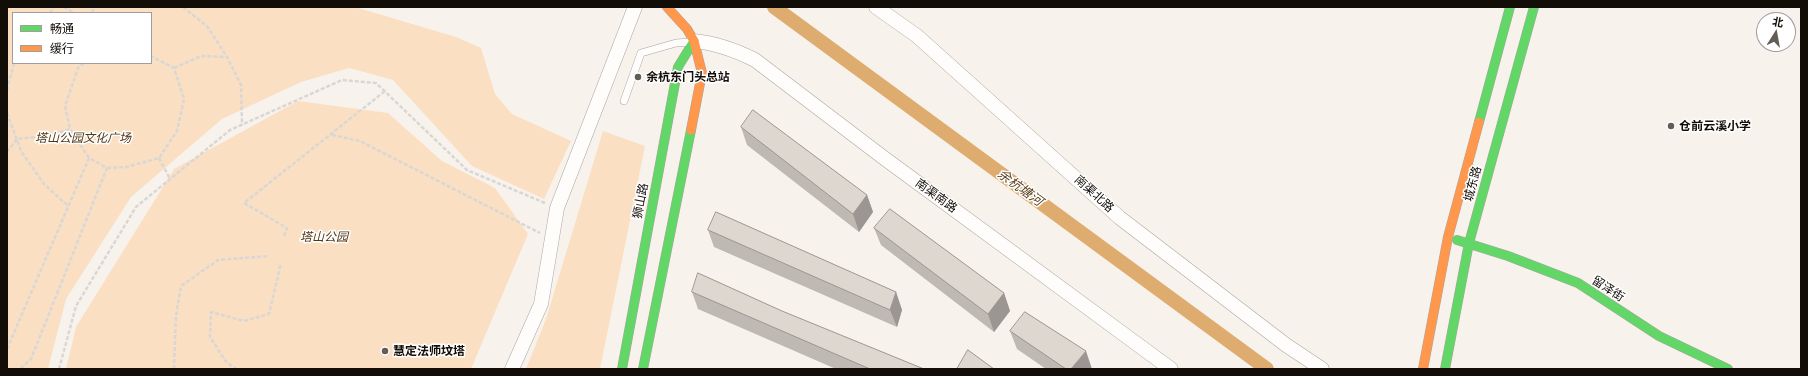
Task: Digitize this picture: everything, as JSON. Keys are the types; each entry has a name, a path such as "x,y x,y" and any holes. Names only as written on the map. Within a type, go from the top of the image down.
{"street":[{"path":"512,369 541,304 557,208 635,7"},
{"path":"643,369 702,73 694,41 687,28 668,7"},
{"name":"南渠北路","path":"876,7 917,36 1120,218 1286,345 1322,369"},
{"name":"城东路","path":"1424,369 1448,237 1510,7"},
{"name":"城东路","path":"1445,369 1469,243 1534,7"},
{"name":"狮山路","path":"622,369 678,67 694,41"},
{"name":"南渠南路","path":"694,41 710,42 738,51 755,60 884,158 1171,369"},
{"name":"留泽街","path":"1448,237 1469,243 1578,283 1658,336 1728,369"}],"lane":[{"path":"624,101 642,53 676,43 694,41"}],"path":[{"path":"183,7 207,26 227,57 241,85 242,125"},
{"path":"174,68 201,56 227,57"},
{"path":"83,64 78,68 65,106 70,129 89,158 107,168 126,167 159,158 177,131 184,99 174,68 152,57"},
{"path":"7,90 14,64"},
{"path":"59,369 76,306 136,207 230,130 342,80 376,83 467,170 557,208"},
{"path":"284,236 287,228 244,203 332,135 385,91"},
{"path":"7,113 21,152 44,184 68,206"},
{"path":"7,152 17,139 46,136 70,129"},
{"path":"332,135 360,141 552,239"},
{"path":"7,349 89,158"},
{"path":"159,158 171,179"},
{"path":"20,369 31,358 107,168"},
{"path":"174,369 176,316 181,286 218,260 269,256"},
{"path":"237,369 227,363 210,337 211,312 244,320 269,314 281,263"}],"green space":[{"name":"塔山公园文化广场","path":"7,7 355,7 456,37 481,48 495,94 512,114 571,141 544,199 472,166 393,80 349,68 301,82 222,119 131,197 66,299 48,369 7,369"},
{"name":"塔山公园","path":"298,101 388,113 442,161 495,188 528,234 471,369 66,369 76,327 174,169"},
{"path":"603,131 645,146 600,369 526,369 546,319"}],"building":[{"path":"753,110 867,195 853,214 741,127"},
{"path":"890,209 1004,293 988,314 874,228"},
{"path":"716,212 896,292 890,310 708,230"},
{"path":"698,273 782,311 924,369 870,369 692,292"},
{"path":"1025,312 1086,351 1071,369 1066,369 1010,331"},
{"path":"968,350 994,369 957,369"}],"waterway":[{"name":"余杭塘河","path":"774,7 1267,369"}],"traffic: fast":[{"path":"1479,122 1510,7"},
{"path":"1445,369 1469,243 1534,7"},
{"path":"622,369 678,67 694,41"},
{"path":"643,369 691,130"},
{"path":"1457,240 1508,256 1578,283 1659,336 1728,369"}],"traffic: slow":[{"path":"667,7 687,29 694,41 702,73 691,130"},
{"path":"1423,369 1448,237 1479,122"}],"place":[{"name":"余杭东门头总站","path":"638,77"},
{"name":"仓前云溪小学","path":"1671,126"},
{"name":"慧定法师坟塔","path":"385,351"}]}
